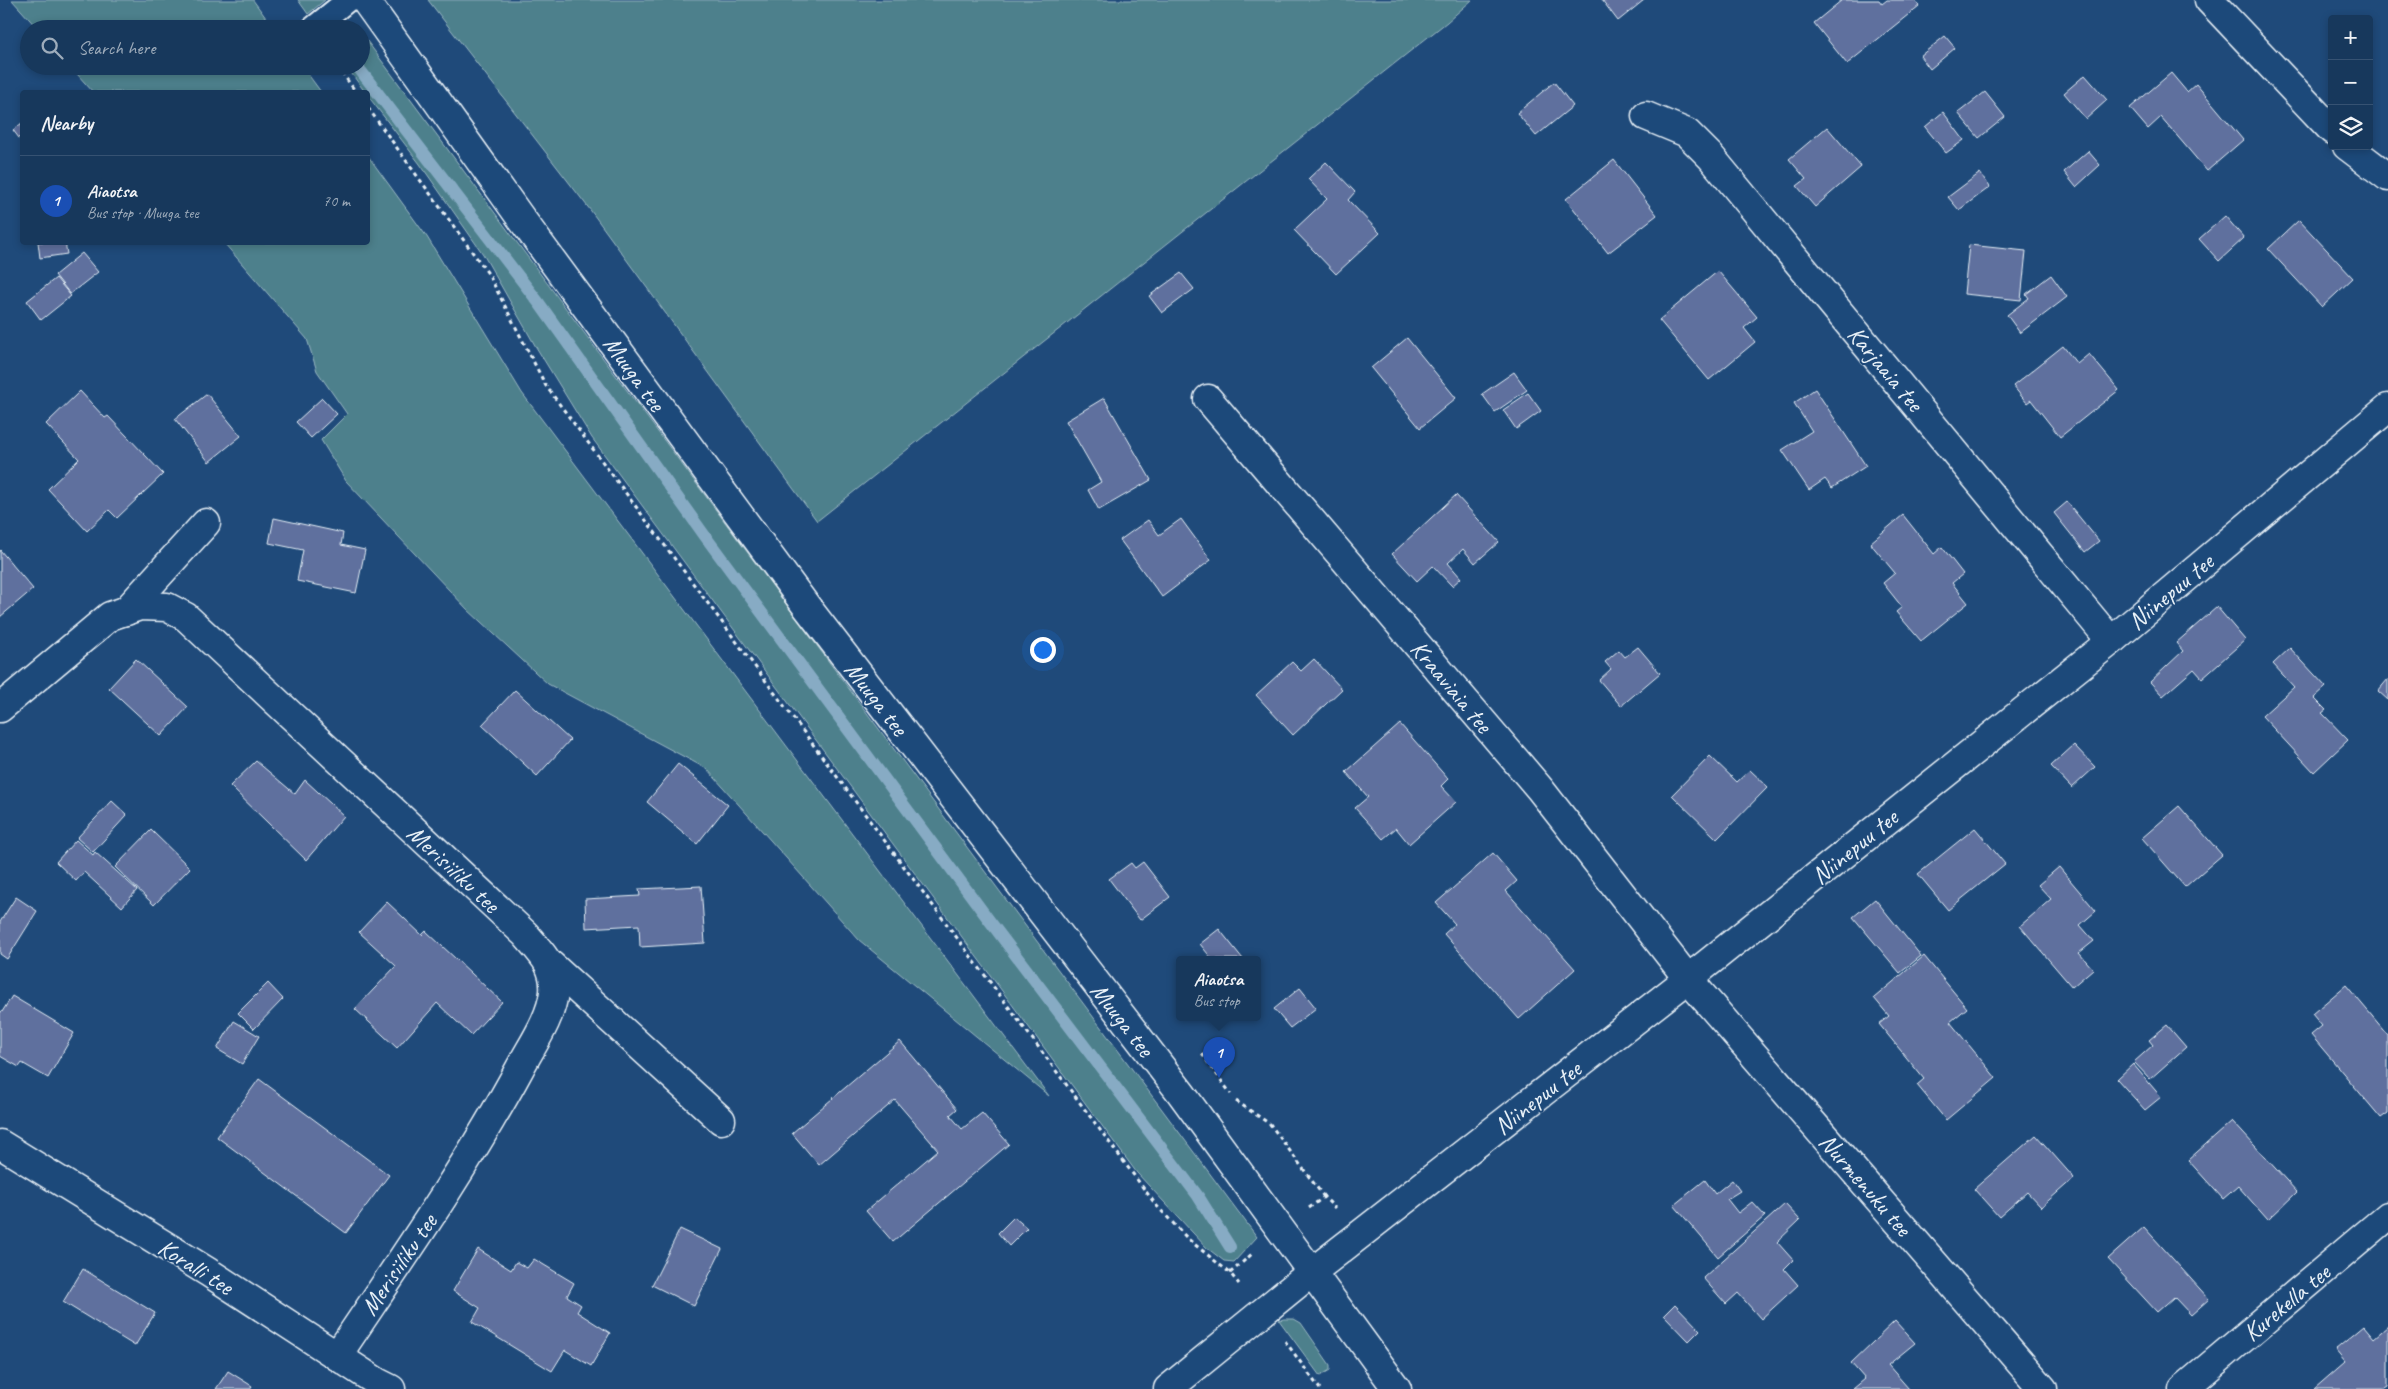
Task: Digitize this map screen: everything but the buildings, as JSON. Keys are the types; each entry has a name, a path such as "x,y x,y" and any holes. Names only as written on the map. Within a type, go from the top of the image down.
{"street":[{"name":"Muuga tee","path":"365,0 523,221 807,607 1181,1093 1397,1389"},
{"path":"2210,0 2328,126"},
{"name":"Karjaaia tee","path":"1646,116 1687,133 1711,157 2111,640"},
{"path":"2352,150 2388,177"},
{"name":"Kraaviaia tee","path":"1208,399 1540,790 1688,979"},
{"name":"Niinepuu tee","path":"1168,1389 1312,1272 1688,979 2111,640 2388,408"},
{"path":"126,611 206,523"},
{"name":"Merisiiliku tee","path":"0,708 110,616 140,606 167,607 186,617 525,934 551,965 554,993 546,1019 498,1108 439,1203 337,1356"},
{"path":"551,965 721,1120"},
{"name":"Nurmenuku tee","path":"1688,979 2043,1389"},
{"name":"Koralli tee","path":"0,1144 208,1272 390,1389"},
{"name":"Kurekella tee","path":"2183,1389 2388,1216"}],"lane":[{"path":"323,20 348,0"}],"path":[{"path":"343,75 354,90"},
{"path":"370,111 489,275 552,394 1156,1205 1188,1239 1230,1273 1263,1312 1320,1389"},
{"path":"1202,1054 1238,1103 1270,1124 1324,1197"},
{"path":"1230,1273 1258,1249"}],"green space":[{"path":"12,0 253,0 267,20 30,20"},
{"path":"298,0 325,0 308,14"},
{"path":"428,0 1472,0 1447,22 817,521 591,211"},
{"path":"370,45 1257,1237 1234,1262 1224,1261 1207,1248 1137,1173 592,438 536,347 483,254 420,164 370,99 370,90 364,90 353,75 370,75"},
{"path":"78,75 309,75 320,90 91,90"},
{"path":"370,159 427,237 522,393 1049,1096 859,940 707,769 548,684 467,609 346,481 321,440 347,414 317,371 307,339 226,245 370,245"},
{"path":"1294,1319 1301,1323 1330,1365 1330,1370 1320,1376 1279,1320"}],"waterway":[{"path":"364,75 539,303 705,536 989,920 1198,1196 1230,1247"}],"place":[{"name":"Aiaotsa","path":"1219,1078"}]}
